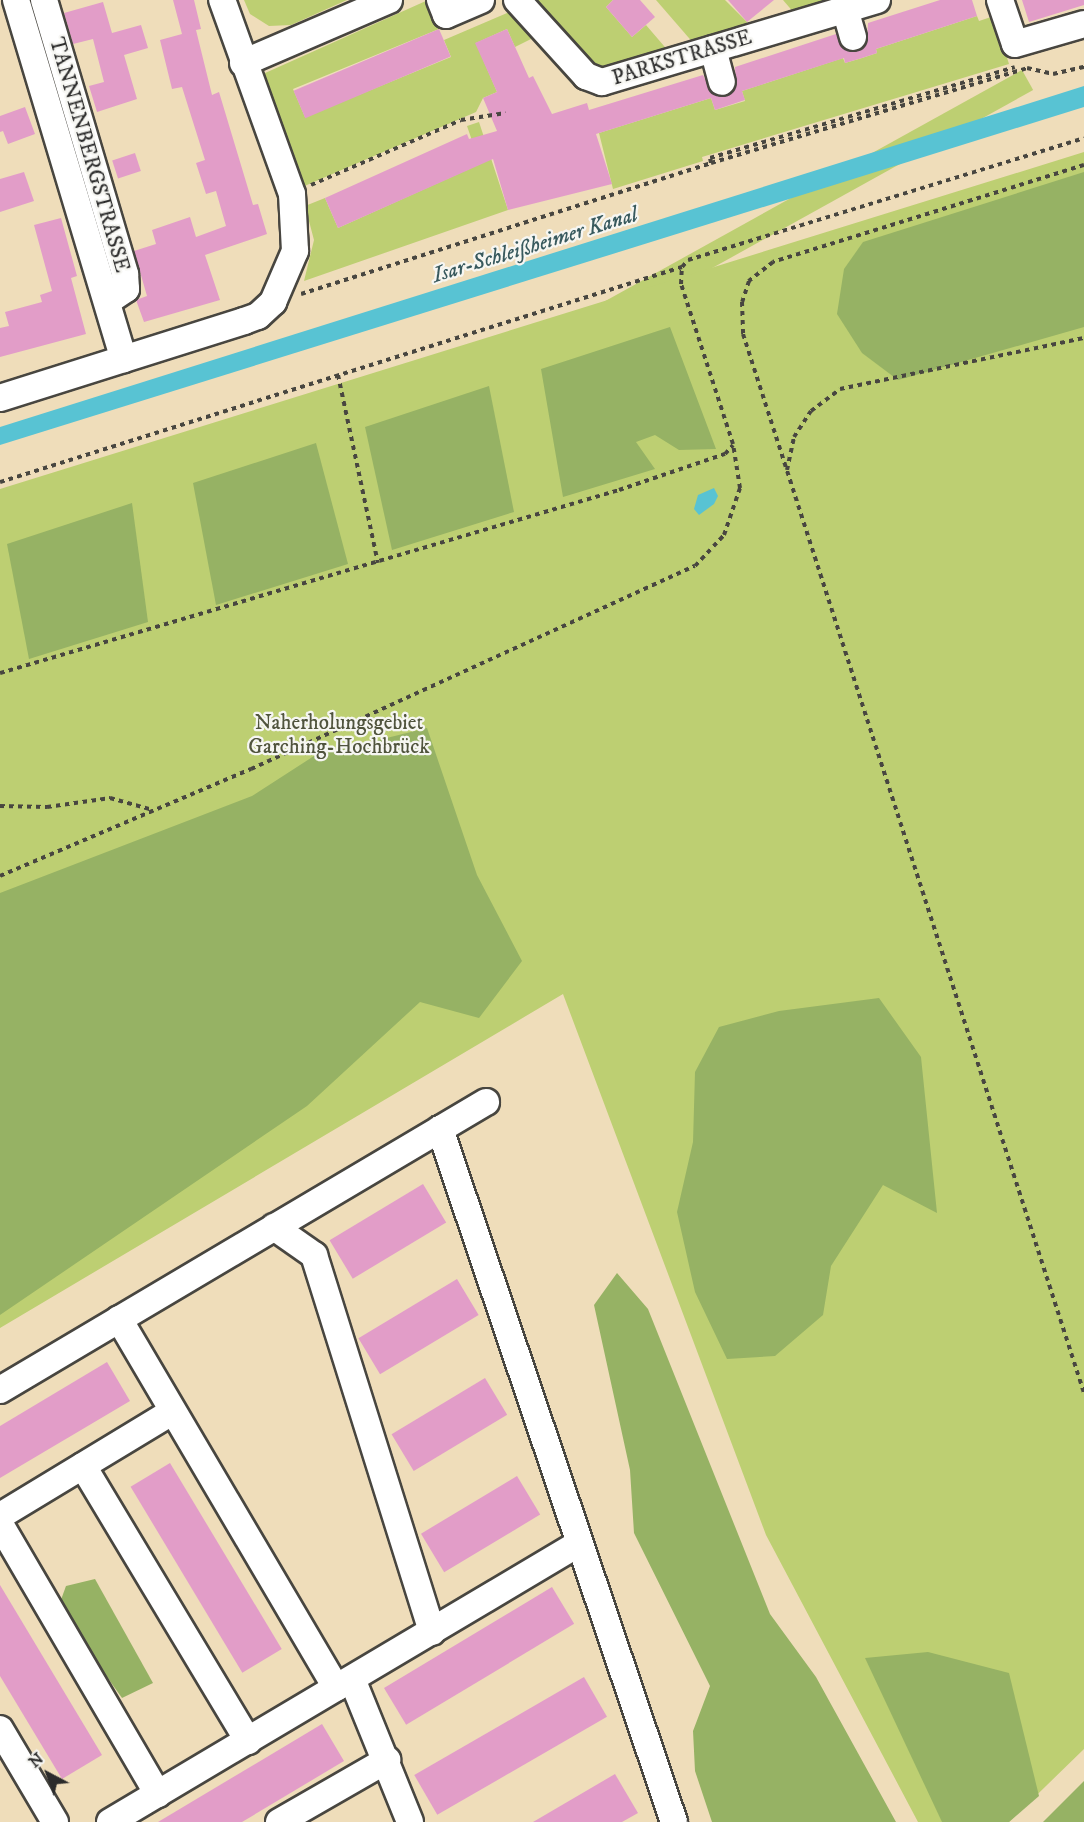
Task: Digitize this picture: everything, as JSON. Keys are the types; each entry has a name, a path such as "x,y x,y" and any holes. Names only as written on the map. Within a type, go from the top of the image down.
{"street":[{"name":"TANNENBERGSTRASSE","path":"16,0 124,359"},
{"name":"TANNENBERGSTRASSE","path":"44,0 125,274 126,289 108,301"},
{"path":"0,398 244,321 258,316 273,302 295,251 291,194 222,0"},
{"path":"243,63 389,0"},
{"path":"440,0 446,15 482,0"},
{"name":"PARKSTRASSE","path":"517,0 586,76 602,82 877,0"},
{"path":"1000,0 1015,44 1084,24"},
{"path":"845,9 854,37"},
{"path":"713,49 722,82"},
{"path":"0,1390 486,1102"},
{"path":"440,1129 578,1545 674,1822"},
{"path":"274,1227 314,1255 432,1632"},
{"path":"119,1319 172,1412 344,1684 387,1760 410,1822"},
{"path":"0,1516 172,1412"},
{"path":"83,1466 248,1741"},
{"path":"0,1524 158,1794"},
{"path":"110,1822 578,1545"},
{"path":"0,1729 55,1822"},
{"path":"279,1822 387,1760"}],"path":[{"path":"273,302 711,163 710,158 1010,68 1021,65 1053,74 1084,67"},
{"path":"291,194 461,120 505,113"},
{"path":"0,482 682,267 695,256 1084,138"},
{"path":"1084,165 772,262 749,281 742,302 743,334 1084,1393"},
{"path":"0,876 154,811 695,566 724,535 740,488 733,444 681,284 682,267"},
{"path":"787,471 794,437 812,411 840,389 1084,338"},
{"path":"338,375 378,563"},
{"path":"0,673 619,490 724,454 733,444"},
{"path":"0,806 47,807 110,798 154,811"}],"green space":[{"path":"244,0 347,0 291,25 269,26 250,14"},
{"path":"428,0 439,29 293,89 305,117 451,57 444,40 512,11 535,37 515,47 507,29 476,43 497,92 483,98 476,112 293,191 254,78"},
{"path":"531,0 613,0 606,7 632,37 646,25 670,53 598,75"},
{"path":"656,0 725,0 747,22 745,30 695,45"},
{"path":"783,0 845,0 795,14"},
{"path":"977,16 979,21 994,16 1009,64 702,157 703,161 613,189 599,133 711,98 715,110 745,101 742,91 843,58 845,63 862,58 877,53 876,49"},
{"path":"1022,70 1033,90 380,452 369,432"},
{"path":"479,122 508,210 304,281 314,240 305,206 325,198 338,228 480,164 467,126"},
{"name":"Naherholungsgebiet Garching-Hochbrück","path":"1084,152 1084,1749 1009,1822 918,1822 766,1535 563,994 0,1328 0,489"},
{"path":"1084,172 1084,327 898,380 862,353 837,314 844,269 863,242"},
{"path":"670,327 716,449 679,450 655,435 636,442 655,469 563,497 541,369"},
{"path":"489,386 514,512 392,550 365,427"},
{"path":"316,443 348,564 216,605 193,483"},
{"path":"132,503 148,622 29,659 7,544"},
{"path":"427,728 477,875 522,961 479,1018 420,1002 307,1106 0,1315 0,893 252,796 314,756"},
{"path":"879,998 921,1057 937,1213 883,1185 831,1266 823,1315 775,1356 727,1359 695,1292 677,1212 693,1142 695,1072 719,1027 779,1011"},
{"path":"617,1273 648,1309 770,1614 816,1677 896,1822 712,1822 695,1771 693,1731 710,1686 634,1533 630,1470 594,1305"},
{"path":"95,1579 153,1683 122,1698 58,1608 66,1586"},
{"path":"928,1652 1009,1673 1039,1796 1009,1822 942,1822 865,1658"},
{"path":"1084,1781 1084,1822 1043,1822"}],"water":[{"path":"1084,86 1084,107 0,445 0,427"},
{"path":"714,488 718,496 714,504 699,515 694,509 698,495"}],"building":[{"path":"173,0 194,0 201,29 196,30 212,95 219,92 253,205 258,204 267,234 205,255 220,300 144,322 136,300 147,296 134,251 156,244 152,230 190,217 196,237 226,226 216,191 206,194 196,163 205,160 182,87 172,89 160,40 182,34"},
{"path":"613,0 640,0 655,17 632,37 606,7"},
{"path":"728,0 774,0 747,22"},
{"path":"940,0 972,0 977,16 876,49 877,53 862,58 845,63 844,58 742,91 745,100 715,110 711,98 596,134 612,184 508,210 493,159 338,228 325,198 467,134 469,139 497,131 483,98 497,92 475,43 507,29 529,78 533,76 552,114 587,103 589,110 703,75 712,93 726,96 736,86 735,67 836,34 843,48 858,51 867,41 868,23"},
{"path":"1022,0 1084,0 1084,5 1029,22"},
{"path":"103,2 112,33 141,25 148,48 124,55 137,99 97,112 89,86 104,82 93,39 73,44 64,13"},
{"path":"439,29 451,57 305,118 294,91"},
{"path":"25,107 35,134 8,144 3,131 0,132 0,116"},
{"path":"135,153 141,171 118,178 112,160"},
{"path":"24,172 34,201 0,212 0,179"},
{"path":"61,218 77,276 71,278 86,334 0,357 0,328 9,326 5,312 42,302 40,295 52,291 34,225"},
{"path":"423,1184 446,1223 353,1279 330,1240"},
{"path":"457,1279 479,1315 380,1374 358,1338"},
{"path":"107,1362 130,1401 0,1478 0,1426"},
{"path":"485,1378 507,1415 414,1471 392,1434"},
{"path":"170,1463 282,1649 242,1673 131,1487"},
{"path":"517,1476 540,1515 444,1572 421,1534"},
{"path":"0,1585 102,1755 62,1779 0,1676"},
{"path":"552,1587 574,1624 406,1725 384,1688"},
{"path":"584,1677 607,1717 437,1815 414,1775"},
{"path":"322,1724 344,1761 242,1822 158,1822"},
{"path":"615,1774 638,1813 622,1822 533,1822"}],"water label":[{"name":"Isar-Schleißheimer Kanal","path":"535,245"}]}
